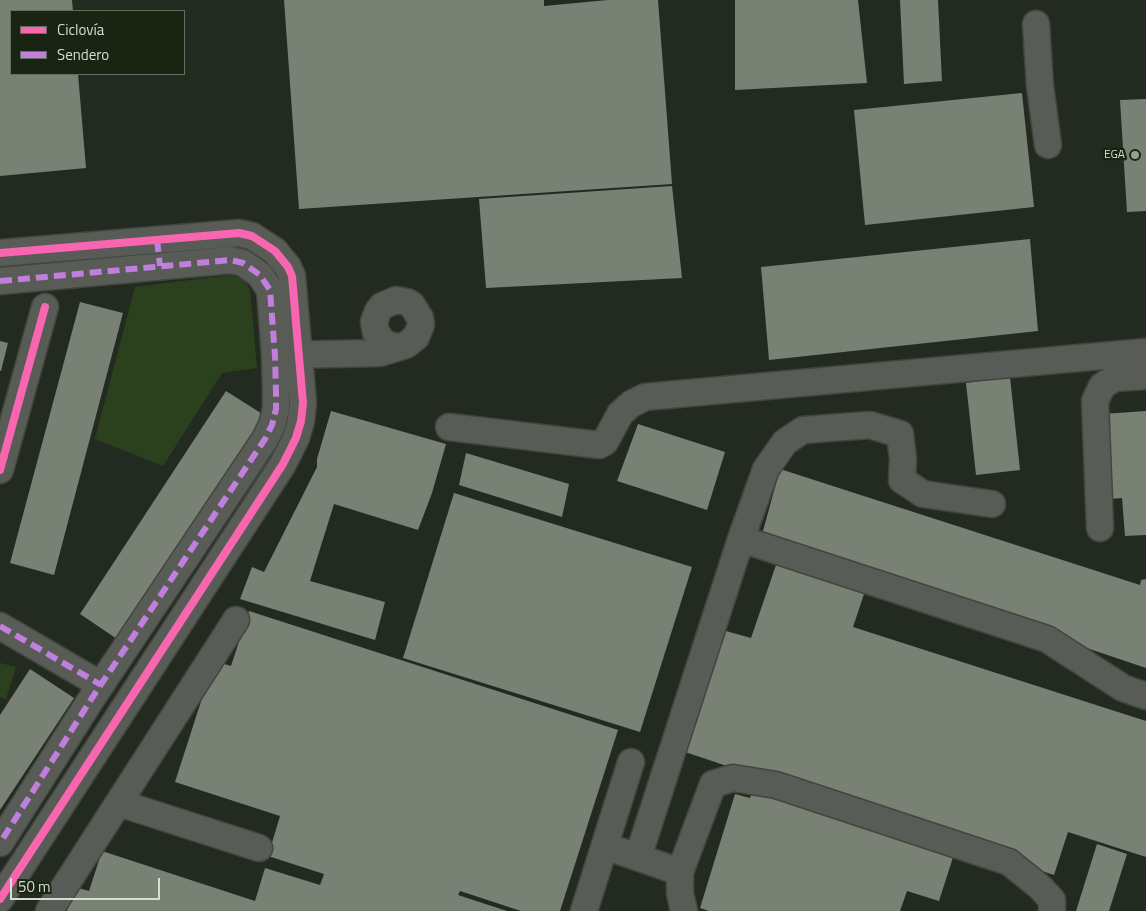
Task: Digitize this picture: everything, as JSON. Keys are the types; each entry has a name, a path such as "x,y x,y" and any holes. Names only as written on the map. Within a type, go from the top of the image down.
{"street":[{"path":"1036,24 1040,86 1048,145"},
{"path":"0,253 239,233 252,236 275,251 288,267 292,276 287,355 272,425 265,439 101,685 0,843"},
{"path":"157,240 160,266"},
{"path":"0,281 231,260 243,263 253,268 270,290 287,355 303,403 301,421 290,452 0,899"},
{"path":"0,470 45,307"},
{"path":"287,355 380,354 399,347"},
{"path":"449,427 600,445 606,442 620,414 631,404 645,397 1146,352"},
{"path":"1100,528 1095,401 1102,386 1115,378 1146,376"},
{"path":"638,857 741,539 766,469 785,442 802,430 870,425 900,434 903,459 902,480 923,494 992,504"},
{"path":"741,539 1047,639 1123,688 1146,696"},
{"path":"49,911 236,620"},
{"path":"0,626 101,685"},
{"path":"584,911 631,762"},
{"path":"684,911 680,894 680,872 713,784 733,778 776,785 1009,862 1052,900 1052,911"},
{"path":"119,803 259,848"},
{"path":"605,846 680,872"}],"green space":[{"path":"230,275 243,279 250,290 257,368 222,373 163,466 95,439 135,287"},
{"path":"0,663 16,667 6,699 0,697"}],"building":[{"path":"0,0 72,0 73,10 10,10 10,75 78,75 86,168 0,176"},
{"path":"284,0 544,0 544,6 608,0 658,0 672,184 299,209"},
{"path":"735,0 858,0 867,83 735,90"},
{"path":"900,0 938,0 942,81 904,84"},
{"path":"1022,93 1034,207 865,225 854,110"},
{"name":"EGA","path":"1146,99 1146,211 1127,212 1120,100"},
{"path":"672,186 682,278 486,288 479,199"},
{"path":"1030,239 1038,331 769,360 761,267"},
{"path":"80,302 123,313 54,575 10,563"},
{"path":"0,341 8,343 1,371 0,371"},
{"path":"1010,377 1020,470 976,475 966,383"},
{"path":"226,391 267,417 120,641 80,614"},
{"path":"331,411 446,444 432,493 418,530 334,504 310,581 385,602 375,640 240,599 252,567 264,572 317,467 317,459"},
{"path":"1146,411 1146,535 1125,536 1122,498 1109,499 1103,414"},
{"path":"638,424 725,452 707,510 617,481"},
{"path":"466,453 569,484 562,517 459,485"},
{"path":"780,469 1140,585 1141,580 1146,579 1146,668 761,538"},
{"path":"454,493 692,567 640,732 403,658"},
{"path":"776,565 865,591 853,627 1146,721 1146,857 1068,832 1054,875 685,752 726,631 751,638"},
{"path":"249,611 618,730 560,911 521,911 460,891 458,895 507,911 67,911 75,887 89,891 102,851 255,901 265,868 320,885 324,874 268,856 280,816 175,782 214,661 231,666"},
{"path":"30,669 74,698 0,810 0,715"},
{"path":"754,784 956,848 939,901 907,891 900,911 709,911 700,908 735,794 750,798"},
{"path":"1097,844 1127,854 1109,911 1076,911"}],"marked path":[{"path":"157,240 160,266"},
{"path":"0,281 231,260 243,263 260,275 270,290 276,393 276,409 272,425 265,439 92,698 0,843"},
{"path":"0,626 101,685"}],"cycle path":[{"path":"0,253 239,233 252,236 275,251 288,267 292,276 303,403 301,421 296,438 283,464 0,899"},
{"path":"0,470 45,307"}],"place":[{"name":"EGA","path":"1135,155"}]}
